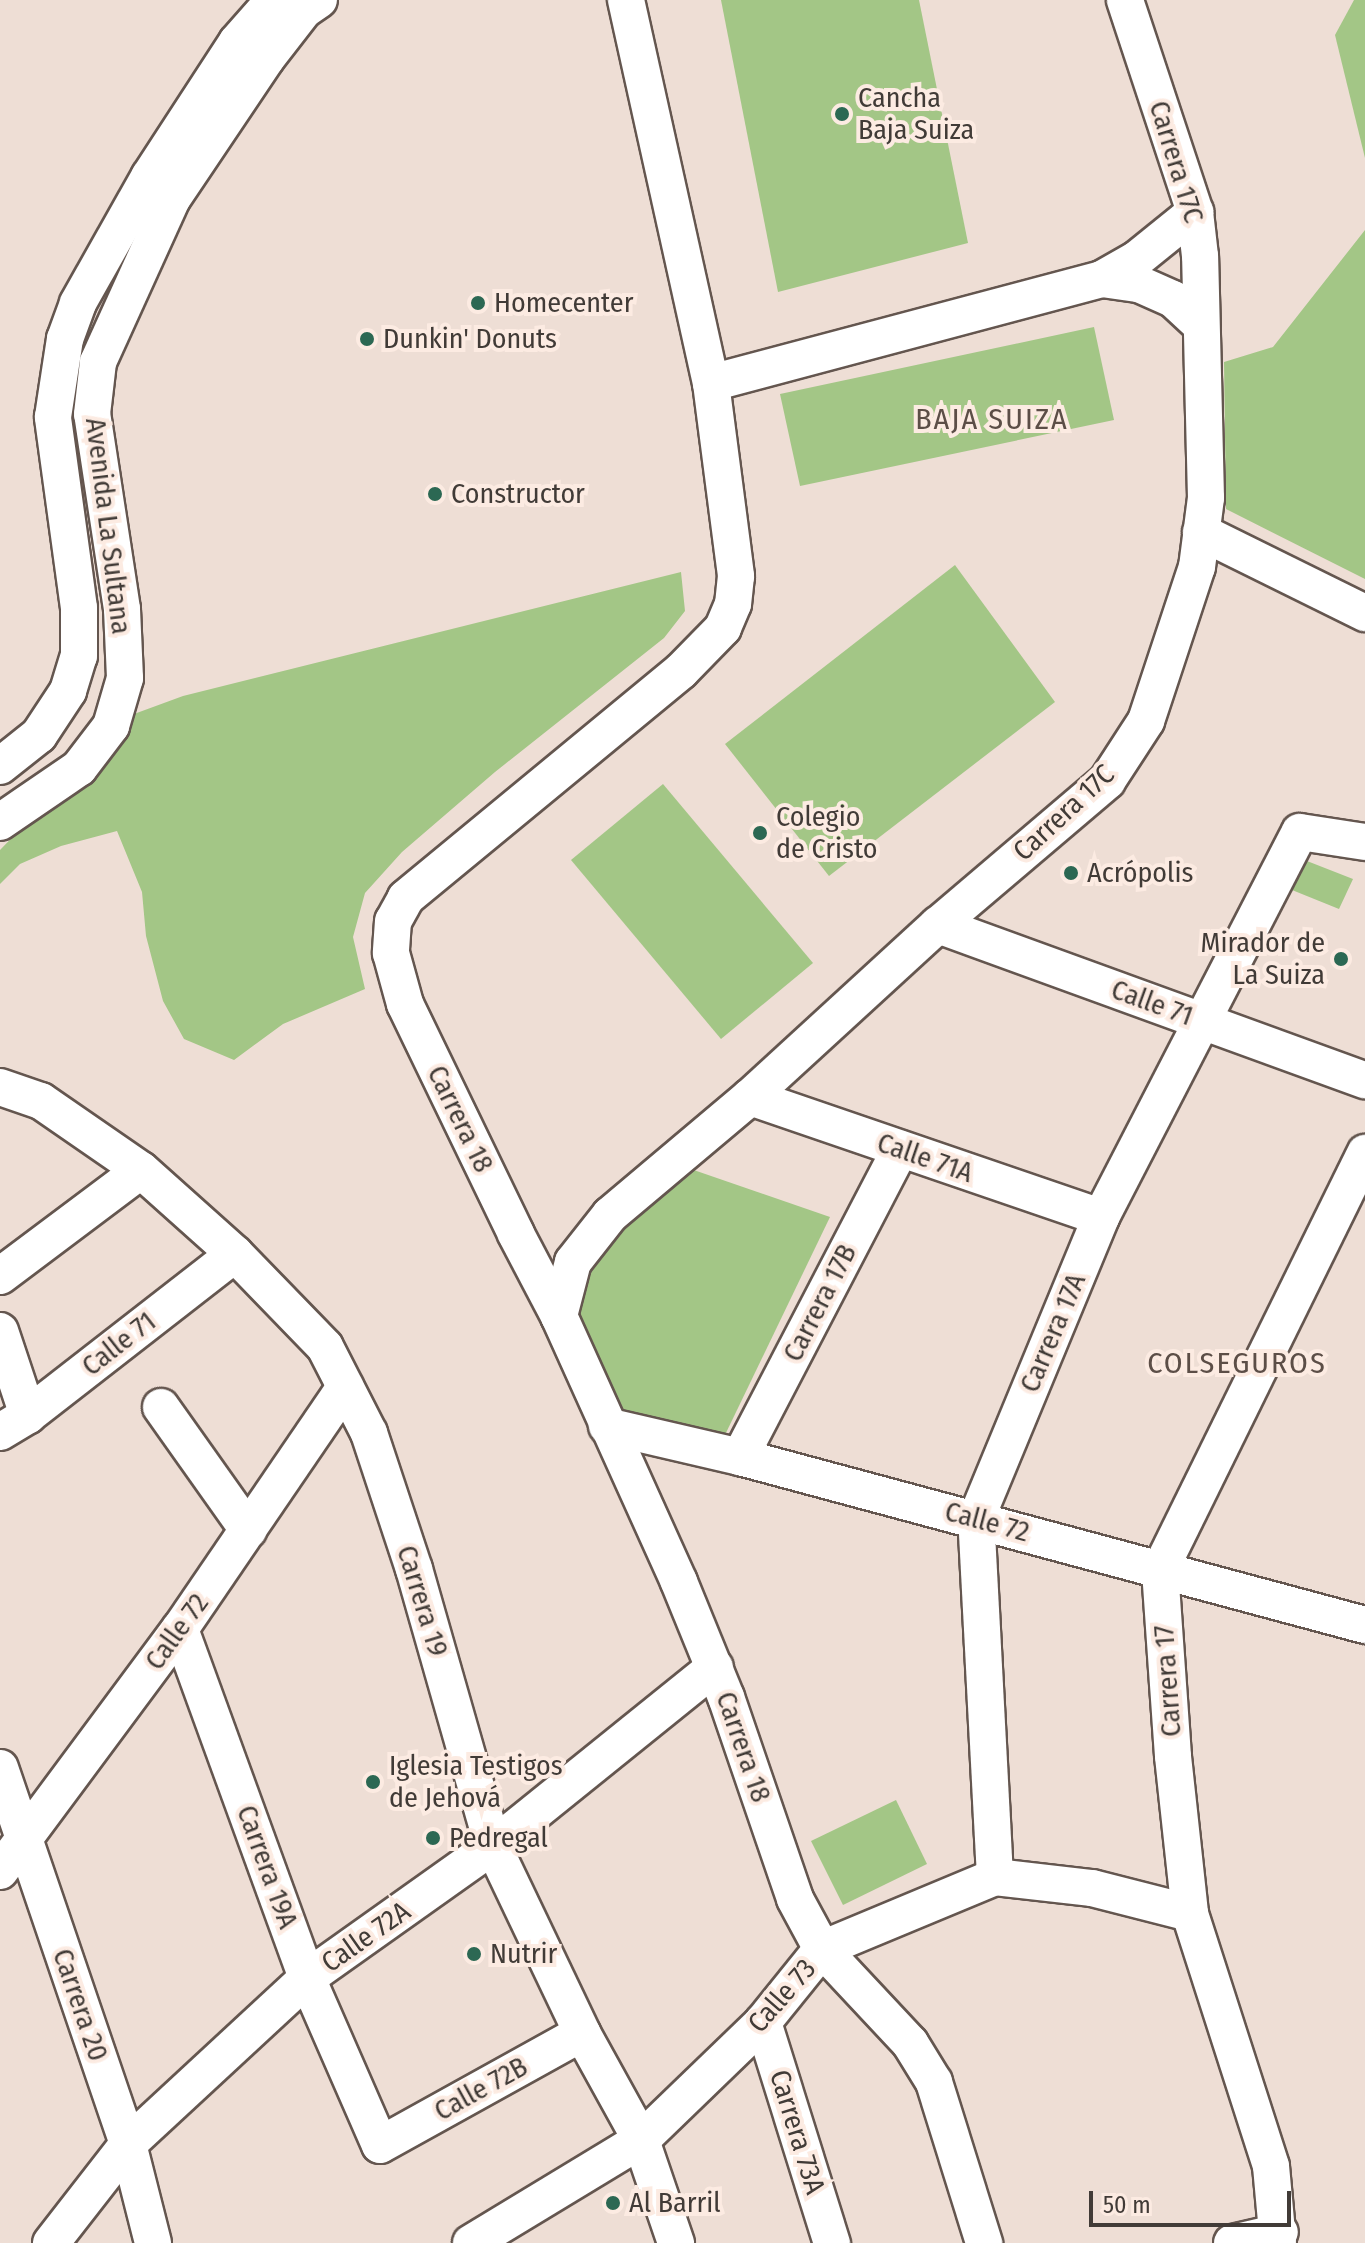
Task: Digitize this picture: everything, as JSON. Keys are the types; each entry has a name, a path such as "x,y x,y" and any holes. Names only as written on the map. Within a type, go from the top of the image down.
{"street":[{"name":"Avenida La Sultana","path":"0,766 39,735 68,691 79,656 79,608 53,417 65,339 78,303 149,177 237,42 274,0"},
{"name":"Avenida La Sultana","path":"0,822 79,768 111,726 125,678 122,609 92,414 98,362 172,199 266,59 304,10 319,0"},
{"name":"Carrera 17C","path":"559,1316 568,1278 581,1250 610,1215 750,1097 938,925 1107,781 1146,721 1197,567 1206,498 1201,325 1195,212 1125,0"},
{"name":"Carrera 18","path":"626,1 711,383 736,576 733,604 723,628 681,671 406,898 393,921 391,953 405,1004 559,1316 715,1667 795,1899 822,1949 910,2043 934,2082 984,2243"},
{"path":"711,383 1102,279 1137,259 1195,212"},
{"path":"1102,279 1139,284 1173,299 1201,325"},
{"path":"1201,532 1365,613"},
{"name":"Carrera 17A","path":"995,1877 976,1519 1101,1217 1300,832 1365,842"},
{"name":"Calle 71","path":"938,925 1365,1080"},
{"name":"Carrera 19","path":"0,1087 41,1101 141,1170 235,1254 325,1347 369,1433 414,1569 493,1846 582,2033 641,2140 676,2243"},
{"name":"Calle 71A","path":"750,1097 1101,1217"},
{"name":"Carrera 17B","path":"740,1457 900,1149"},
{"path":"1160,1570 1365,1153"},
{"path":"0,1276 141,1170"},
{"path":"516,1234 581,1250"},
{"path":"0,1242 48,1238"},
{"name":"Calle 71","path":"14,1424 235,1254"},
{"path":"0,1331 14,1424"},
{"name":"Calle 72","path":"0,1871 180,1629 345,1387"},
{"path":"161,1407 248,1530"},
{"name":"Calle 72","path":"607,1426 740,1457 1365,1625"},
{"name":"Carrera 17","path":"1160,1570 1173,1756 1190,1913 1271,2166 1279,2238"},
{"name":"Carrera 19A","path":"180,1629 307,1978 380,2145"},
{"name":"Calle 72A","path":"51,2243 128,2144 307,1978 493,1846 715,1667"},
{"name":"Carrera 20","path":"0,1768 128,2144 153,2243"},
{"name":"Calle 73","path":"471,2243 641,2140 763,2022 822,1949 995,1877 1092,1888 1190,1913"},
{"name":"Carrera 73A","path":"763,2022 832,2243"},
{"name":"Calle 72B","path":"380,2145 582,2033"},
{"path":"1232,2243 1279,2238"}],"green space":[{"name":"Cancha Baja Suiza","path":"721,0 919,0 968,243 778,292"},
{"path":"1354,0 1365,0 1365,158 1335,35"},
{"path":"1365,230 1365,579 1226,509 1224,362 1273,347"},
{"path":"1094,327 1114,420 800,486 780,394"},
{"path":"955,565 1055,702 829,876 725,744"},
{"path":"681,572 685,611 664,638 495,772 402,852 365,893 353,937 365,989 283,1024 234,1060 184,1039 163,1001 146,936 142,892 117,831 61,846 20,864 0,884 0,850 36,813 93,780 134,714 183,696"},
{"path":"663,784 813,963 721,1039 571,860"},
{"path":"1307,861 1353,879 1339,909 1292,890"},
{"path":"685,1167 830,1217 724,1437 623,1411 592,1368 576,1311 587,1263"},
{"path":"896,1800 927,1864 843,1905 811,1841"}],"place":[{"name":"Cancha Baja Suiza","path":"842,114"},
{"name":"Homecenter","path":"478,303"},
{"name":"Dunkin' Donuts","path":"367,339"},
{"name":"Constructor","path":"435,494"},
{"name":"Colegio de Cristo","path":"760,833"},
{"name":"Acrópolis","path":"1071,873"},
{"name":"Mirador de La Suiza","path":"1341,959"},
{"name":"Iglesia Testigos de Jehová","path":"373,1782"},
{"name":"Pedregal","path":"433,1838"},
{"name":"Nutrir","path":"474,1954"},
{"name":"Al Barril","path":"613,2203"}],"district":[{"name":"BAJA SUIZA","path":"992,419"},
{"name":"COLSEGUROS","path":"1237,1363"}]}
